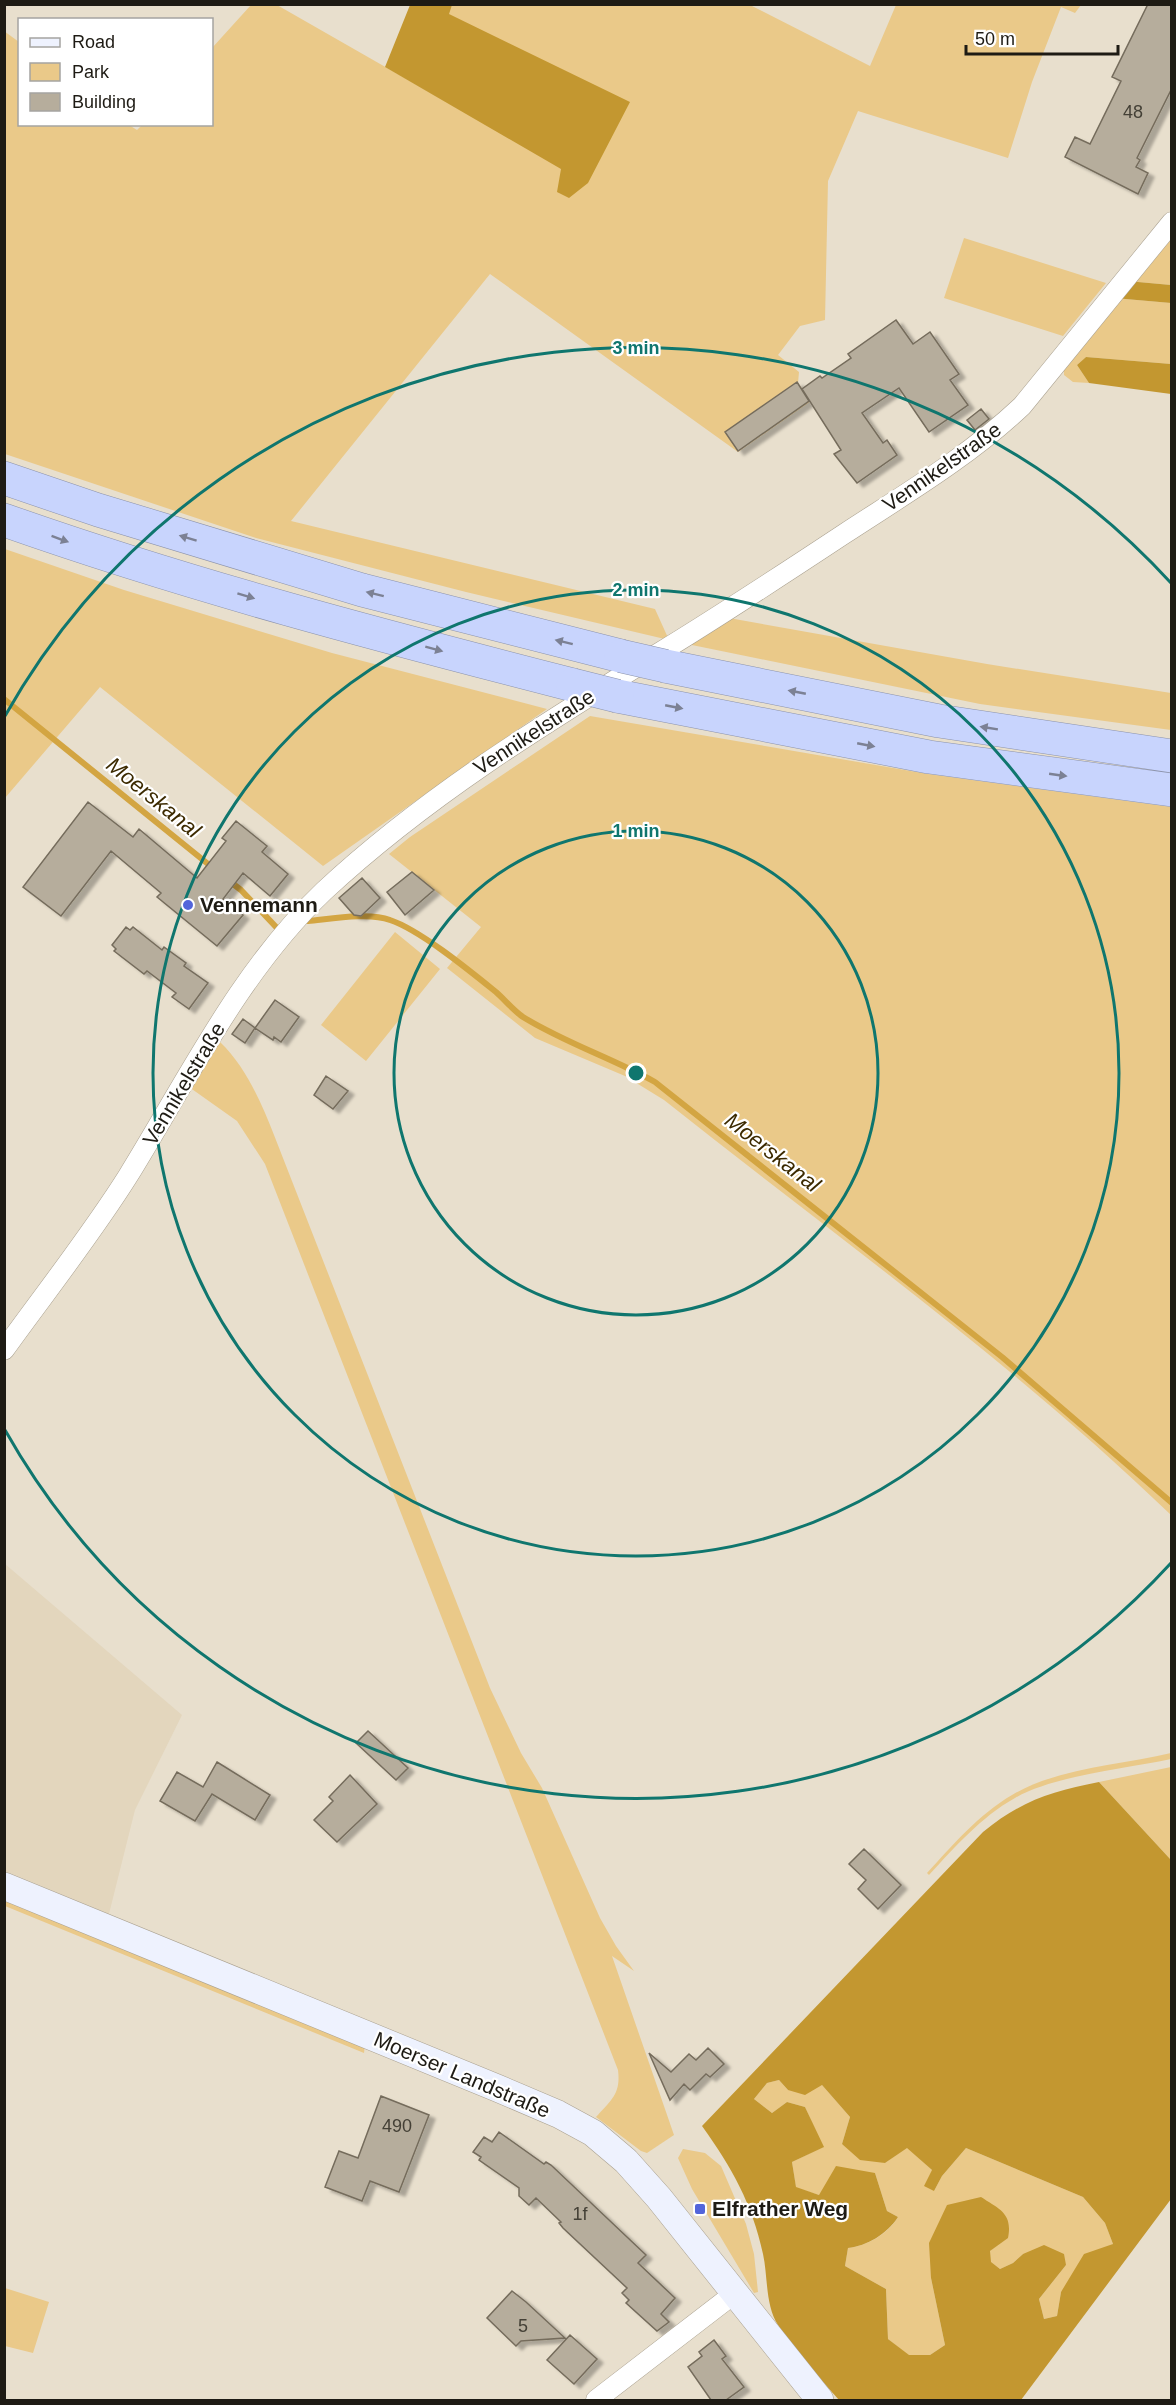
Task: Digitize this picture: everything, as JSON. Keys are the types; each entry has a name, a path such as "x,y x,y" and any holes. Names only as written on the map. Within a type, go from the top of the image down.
{"highway":[{"path":"4,478 98,510 362,590 621,656 939,721 1172,756"},
{"path":"4,520 89,550 338,624 617,696 929,757 1172,790"}],"main road":[{"name":"Moerser Landstraße","path":"4,1886 496,2088 558,2114 593,2133 612,2147 642,2177 820,2400"}],"street":[{"name":"Vennikelstraße","path":"4,1350 125,1181 246,982 279,939 326,890 413,816 478,767 728,610 926,480 994,432 1022,406 1172,222"},
{"path":"596,2400 735,2293"}],"shaded area":[{"path":"410,5 452,5 449,14 630,102 588,183 569,198 557,192 561,169 385,67"},
{"path":"1127,281 1171,285 1171,303 1114,298"},
{"path":"1086,357 1171,364 1171,394 1089,383 1077,365"},
{"path":"5,1564 182,1715 135,1810 109,1914 5,1871"},
{"path":"1099,1782 1171,1860 1171,2199 1021,2400 839,2400 791,2344 774,2317 769,2300 763,2254 747,2202 732,2172 702,2126 983,1832 1024,1805 1082,1785","holes":["779,2080 788,2090 805,2095 822,2085 850,2117 842,2144 860,2160 885,2163 907,2148 932,2170 924,2186 934,2191 942,2176 966,2148 1083,2197 1105,2223 1113,2244 1084,2254 1061,2292 1057,2316 1044,2319 1039,2299 1066,2265 1064,2254 1044,2245 1023,2254 1013,2263 1000,2269 991,2262 990,2251 1008,2238 1008,2223 1003,2213 981,2197 947,2205 929,2243 931,2278 945,2345 930,2355 909,2355 888,2339 886,2289 845,2266 848,2248 862,2245 876,2238 898,2217 887,2211 875,2173 836,2166 819,2195 796,2187 792,2162 824,2147 805,2107 787,2102 772,2113 754,2099 767,2083"]}],"green space":[{"path":"251,5 277,5 588,183 448,13 452,5 750,5 870,66 896,5 1081,5 1075,13 1061,7 1032,82 1008,158 858,111 828,181 825,320 800,326 778,355 799,372 798,383 811,401 738,452 490,274 291,521 655,609 669,640 466,592 256,538 5,454 4,31 18,41 18,126 131,126 137,130 141,126 213,126 213,47"},
{"path":"1171,230 1171,285 1127,281"},
{"path":"964,238 1106,283 1063,336 944,298"},
{"path":"1114,298 1171,303 1171,364 1086,357 1077,365 1089,383 1073,382 1064,375 1064,364"},
{"path":"5,549 124,590 332,653 547,709 323,866 100,687 5,798"},
{"path":"729,618 987,664 1171,693 1171,730 980,704 687,644"},
{"path":"590,716 928,774 1171,807 1171,1515 1050,1405 987,1353 664,1100 625,1076 535,1038 447,968 481,927 389,854 410,837"},
{"path":"395,932 440,969 366,1061 321,1025"},
{"path":"220,1042 238,1062 269,1123 490,1688 521,1753 542,1788 600,1918 634,1971 612,1956 674,2135 647,2153 641,2151 596,2117 616,2091 618,2070 265,1164 237,1121 189,1087"},
{"path":"1171,1753 1171,1759 1070,1778 1031,1790 991,1814 929,1875 927,1873 966,1831 988,1812 1012,1795 1030,1786 1090,1768"},
{"path":"1171,1767 1171,1860 1099,1782"},
{"path":"4,1896 365,2044 364,2053 5,1906"},
{"path":"779,2080 788,2090 822,2085 850,2117 842,2144 885,2163 907,2147 932,2170 934,2191 942,2176 966,2148 1083,2197 1105,2223 1113,2244 1061,2292 1057,2316 1044,2319 1039,2299 1066,2265 1023,2254 1013,2263 1000,2269 990,2262 990,2251 998,2244 931,2278 945,2345 930,2355 909,2356 888,2339 886,2289 845,2266 848,2248 862,2245 876,2238 889,2229 898,2217 887,2211 875,2173 819,2195 796,2188 792,2162 823,2147 805,2107 787,2102 772,2113 754,2099 767,2083"},
{"path":"683,2149 705,2153 721,2166 746,2224 754,2254 758,2292 754,2293 692,2189 678,2158"},
{"path":"5,2288 49,2302 33,2353 5,2346"}],"building":[{"path":"1148,4 1172,4 1172,88 1137,158 1140,160 1136,167 1148,173 1138,194 1065,157 1075,137 1090,144 1121,81 1112,77"},
{"path":"896,320 913,344 930,332 959,374 950,380 968,405 929,432 899,388 862,413 883,443 887,440 897,455 857,483 834,454 841,450 802,389 851,358 848,354"},
{"path":"797,382 809,401 738,451 725,432"},
{"path":"981,409 989,419 975,430 967,420"},
{"path":"88,802 133,837 139,829 197,878 226,841 222,838 236,821 267,846 262,852 288,874 270,896 243,873 223,899 243,915 217,946 157,897 161,893 111,851 61,916 23,887"},
{"path":"412,872 434,890 405,915 387,892"},
{"path":"362,878 380,898 361,916 354,915 339,898"},
{"path":"126,927 130,930 133,927 162,950 164,947 186,963 184,966 208,983 189,1009 172,997 176,993 147,971 144,974 114,951 116,949 112,945"},
{"path":"275,1000 299,1017 281,1042 274,1037 273,1040 255,1028"},
{"path":"243,1019 255,1028 245,1043 232,1034"},
{"path":"326,1076 348,1091 333,1109 314,1095"},
{"path":"368,1731 408,1768 396,1780 356,1743"},
{"path":"217,1762 270,1795 255,1820 212,1794 195,1821 160,1801 177,1772 203,1787"},
{"path":"350,1775 377,1804 337,1842 314,1820 333,1801 329,1797"},
{"path":"864,1849 901,1885 878,1909 858,1889 866,1880 849,1864"},
{"path":"708,2048 724,2064 710,2077 706,2074 690,2090 684,2084 670,2100 649,2053 671,2072 689,2054 696,2060"},
{"path":"381,2096 429,2115 399,2192 370,2181 362,2201 325,2187 339,2151 358,2158"},
{"path":"499,2132 544,2164 546,2162 551,2165 646,2255 638,2263 675,2298 661,2314 669,2322 657,2331 626,2303 629,2300 622,2293 627,2288 563,2228 559,2223 561,2222 536,2198 529,2205 519,2196 519,2188 479,2160 481,2157 473,2152 484,2137 492,2142"},
{"path":"512,2291 565,2338 521,2341 516,2346 487,2318"},
{"path":"570,2335 597,2359 574,2384 547,2360"},
{"path":"714,2340 726,2356 722,2359 744,2387 726,2400 711,2400 688,2367 702,2356 699,2352"}],"waterway":[{"name":"Moerskanal","path":"4,699 213,868"},
{"name":"Moerskanal","path":"228,880 241,890 277,928"},
{"name":"Moerskanal","path":"308,921 371,916 402,925 459,963 523,1017 555,1035 655,1082 1002,1357 1172,1503"}],"place":[{"name":"Vennemann","path":"188,905"},
{"name":"Elfrather Weg","path":"700,2209"}]}
